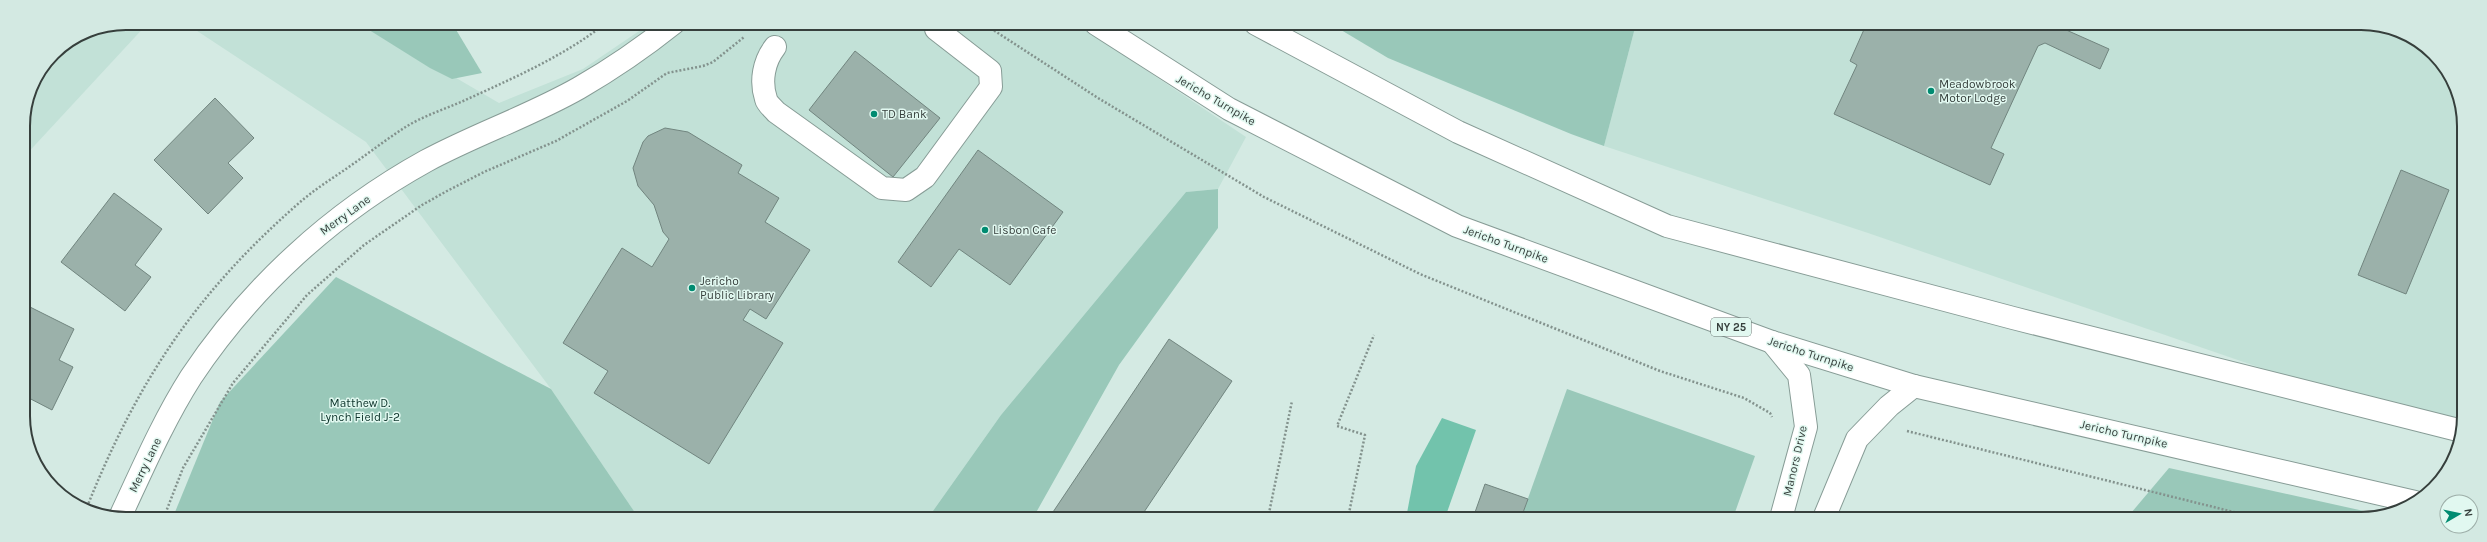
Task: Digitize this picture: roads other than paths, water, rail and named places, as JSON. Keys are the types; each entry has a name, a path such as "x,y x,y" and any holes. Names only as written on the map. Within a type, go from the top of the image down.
{"main road":[{"name":"Merry Lane","path":"122,512 165,423 191,377 251,298 303,246 350,210 426,161 578,88 665,30"},
{"path":"775,47 766,59 764,77 766,100 776,112 882,188 906,190 925,177 990,87 990,71 937,30"},
{"name":"Jericho Turnpike","path":"1105,30 1229,109 1457,226 1772,342 1914,386 2407,500"},
{"path":"1267,30 1458,132 1667,226 2013,318 2456,429"},
{"name":"Manors Drive","path":"1772,342 1799,375 1806,427 1783,512"},
{"path":"1827,512 1857,439 1889,406 1914,386"}],"place":[{"name":"Meadowbrook Motor Lodge","path":"1931,91"},
{"name":"TD Bank","path":"874,114"},
{"name":"Lisbon Cafe","path":"985,230"},
{"name":"Jericho Public Library","path":"692,288"}],"park label":[{"name":"Matthew D. Lynch Field J-2","path":"360,410"}]}
